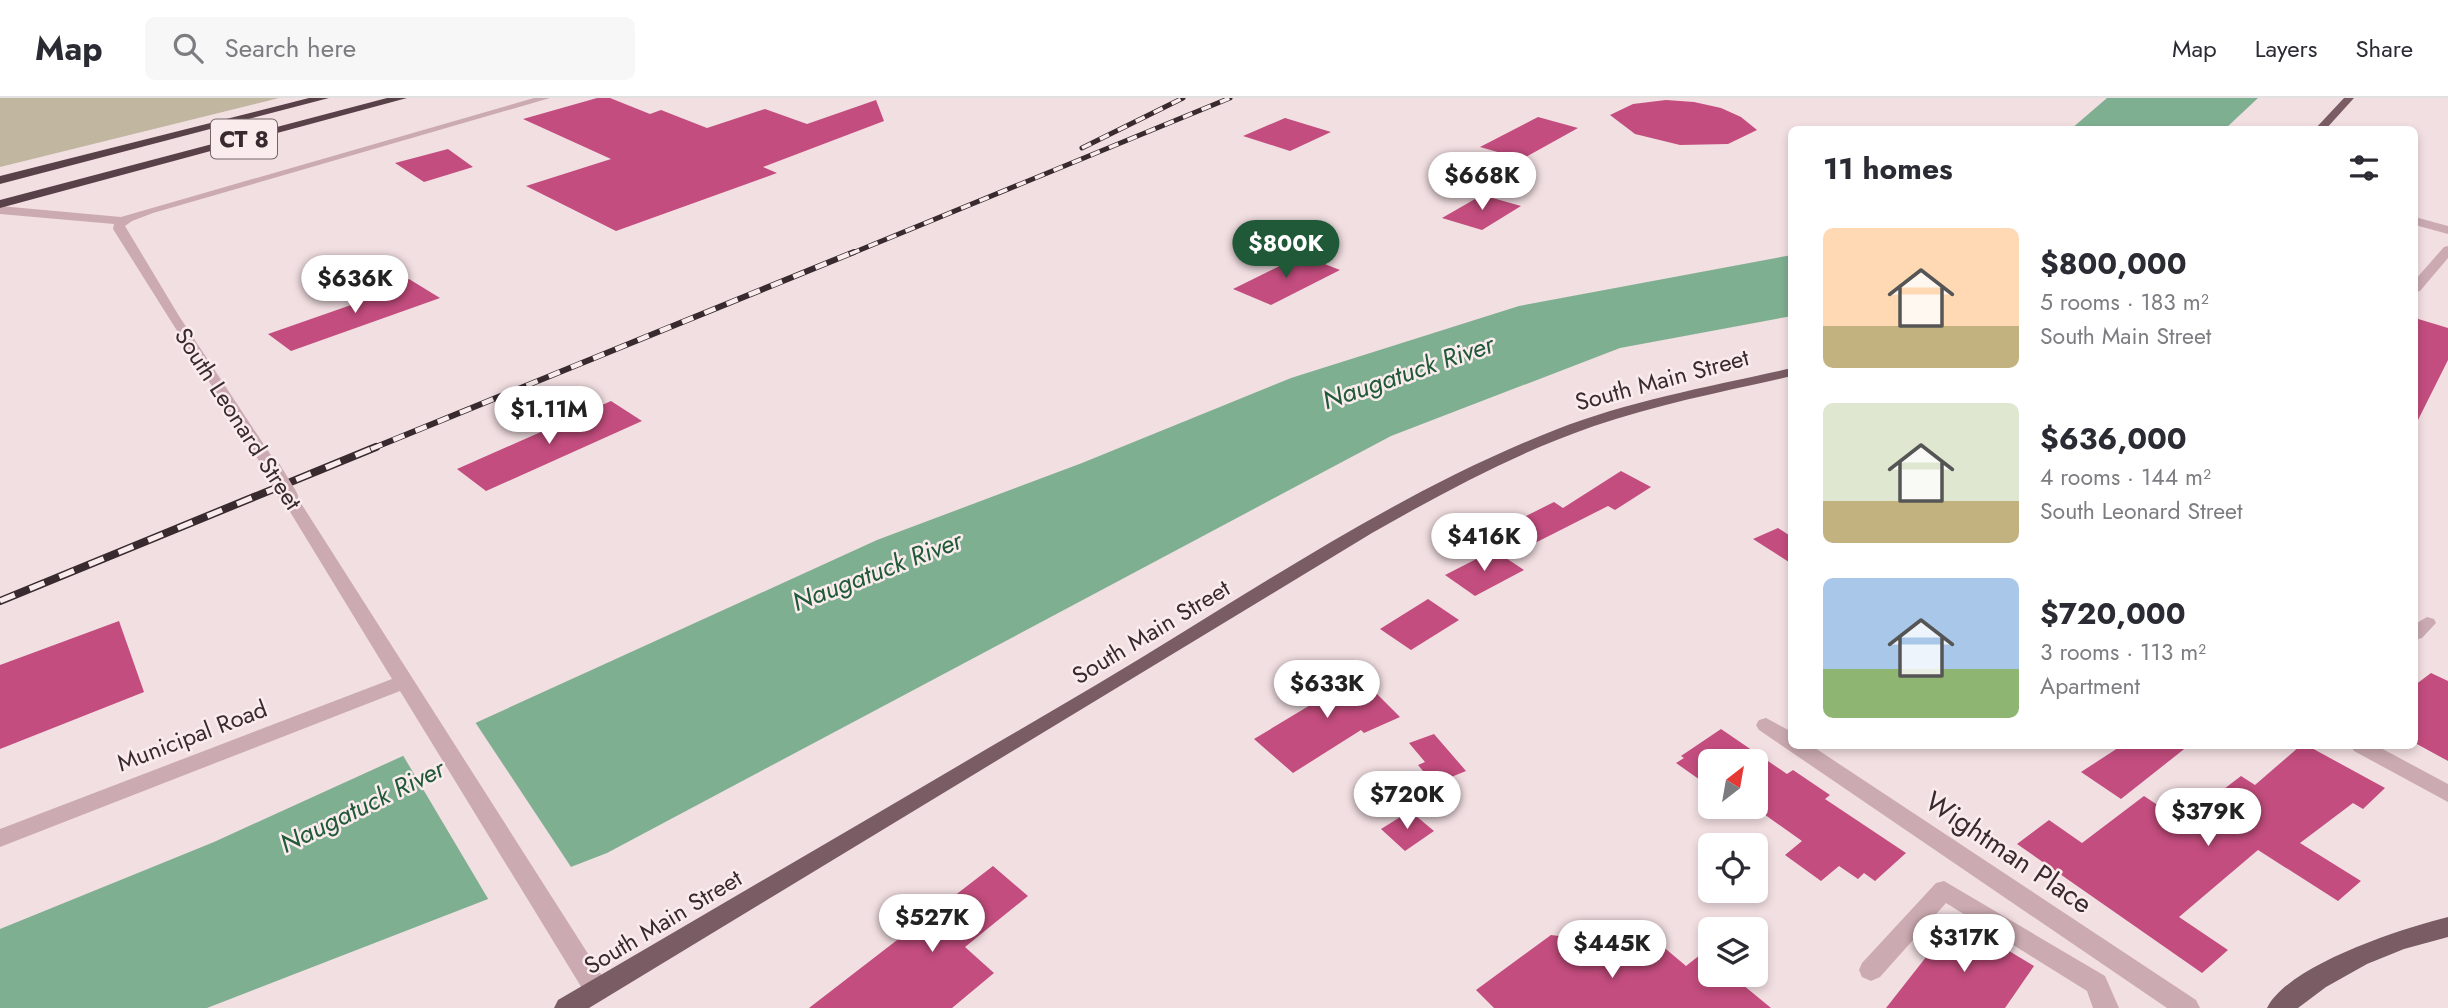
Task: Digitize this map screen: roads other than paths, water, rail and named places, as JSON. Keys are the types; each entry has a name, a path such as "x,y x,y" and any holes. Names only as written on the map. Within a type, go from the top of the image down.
{"highway":[{"name":"CT 8","path":"5,179 323,98"},
{"name":"CT 8","path":"0,204 401,98"}],"main road":[{"path":"2323,126 2349,98"},
{"name":"South Main Street","path":"567,1008 1198,633 1342,543 1446,485 1524,448 1581,425 1788,373"},
{"path":"2280,1008 2318,979 2365,953 2448,927"}],"street":[{"path":"0,210 123,221 149,211 545,98"},
{"name":"South Leonard Street","path":"123,221 119,229 147,276 272,470 597,990"},
{"path":"2418,222 2448,230"},
{"path":"2418,285 2448,250"},
{"name":"Municipal Road","path":"0,838 404,682"},
{"path":"1766,725 1788,739"},
{"name":"Wightman Place","path":"1801,749 2187,1008"},
{"path":"2366,749 2448,794"},
{"path":"1871,970 1944,890 2096,984 2106,1008"},
{"path":"2096,984 2116,960"}],"water":[{"path":"2107,98 2258,98 2228,126 2074,126"},
{"name":"Naugatuck River","path":"1788,256 1788,317 1620,348 1391,436 607,853 207,1008 0,1008 0,929 214,842 877,540 1082,463 1291,378 1519,306"}],"railway":[{"path":"1082,148 1183,98"},
{"path":"850,254 1230,98"},
{"path":"371,449 854,252"},
{"path":"0,601 376,447"}]}
